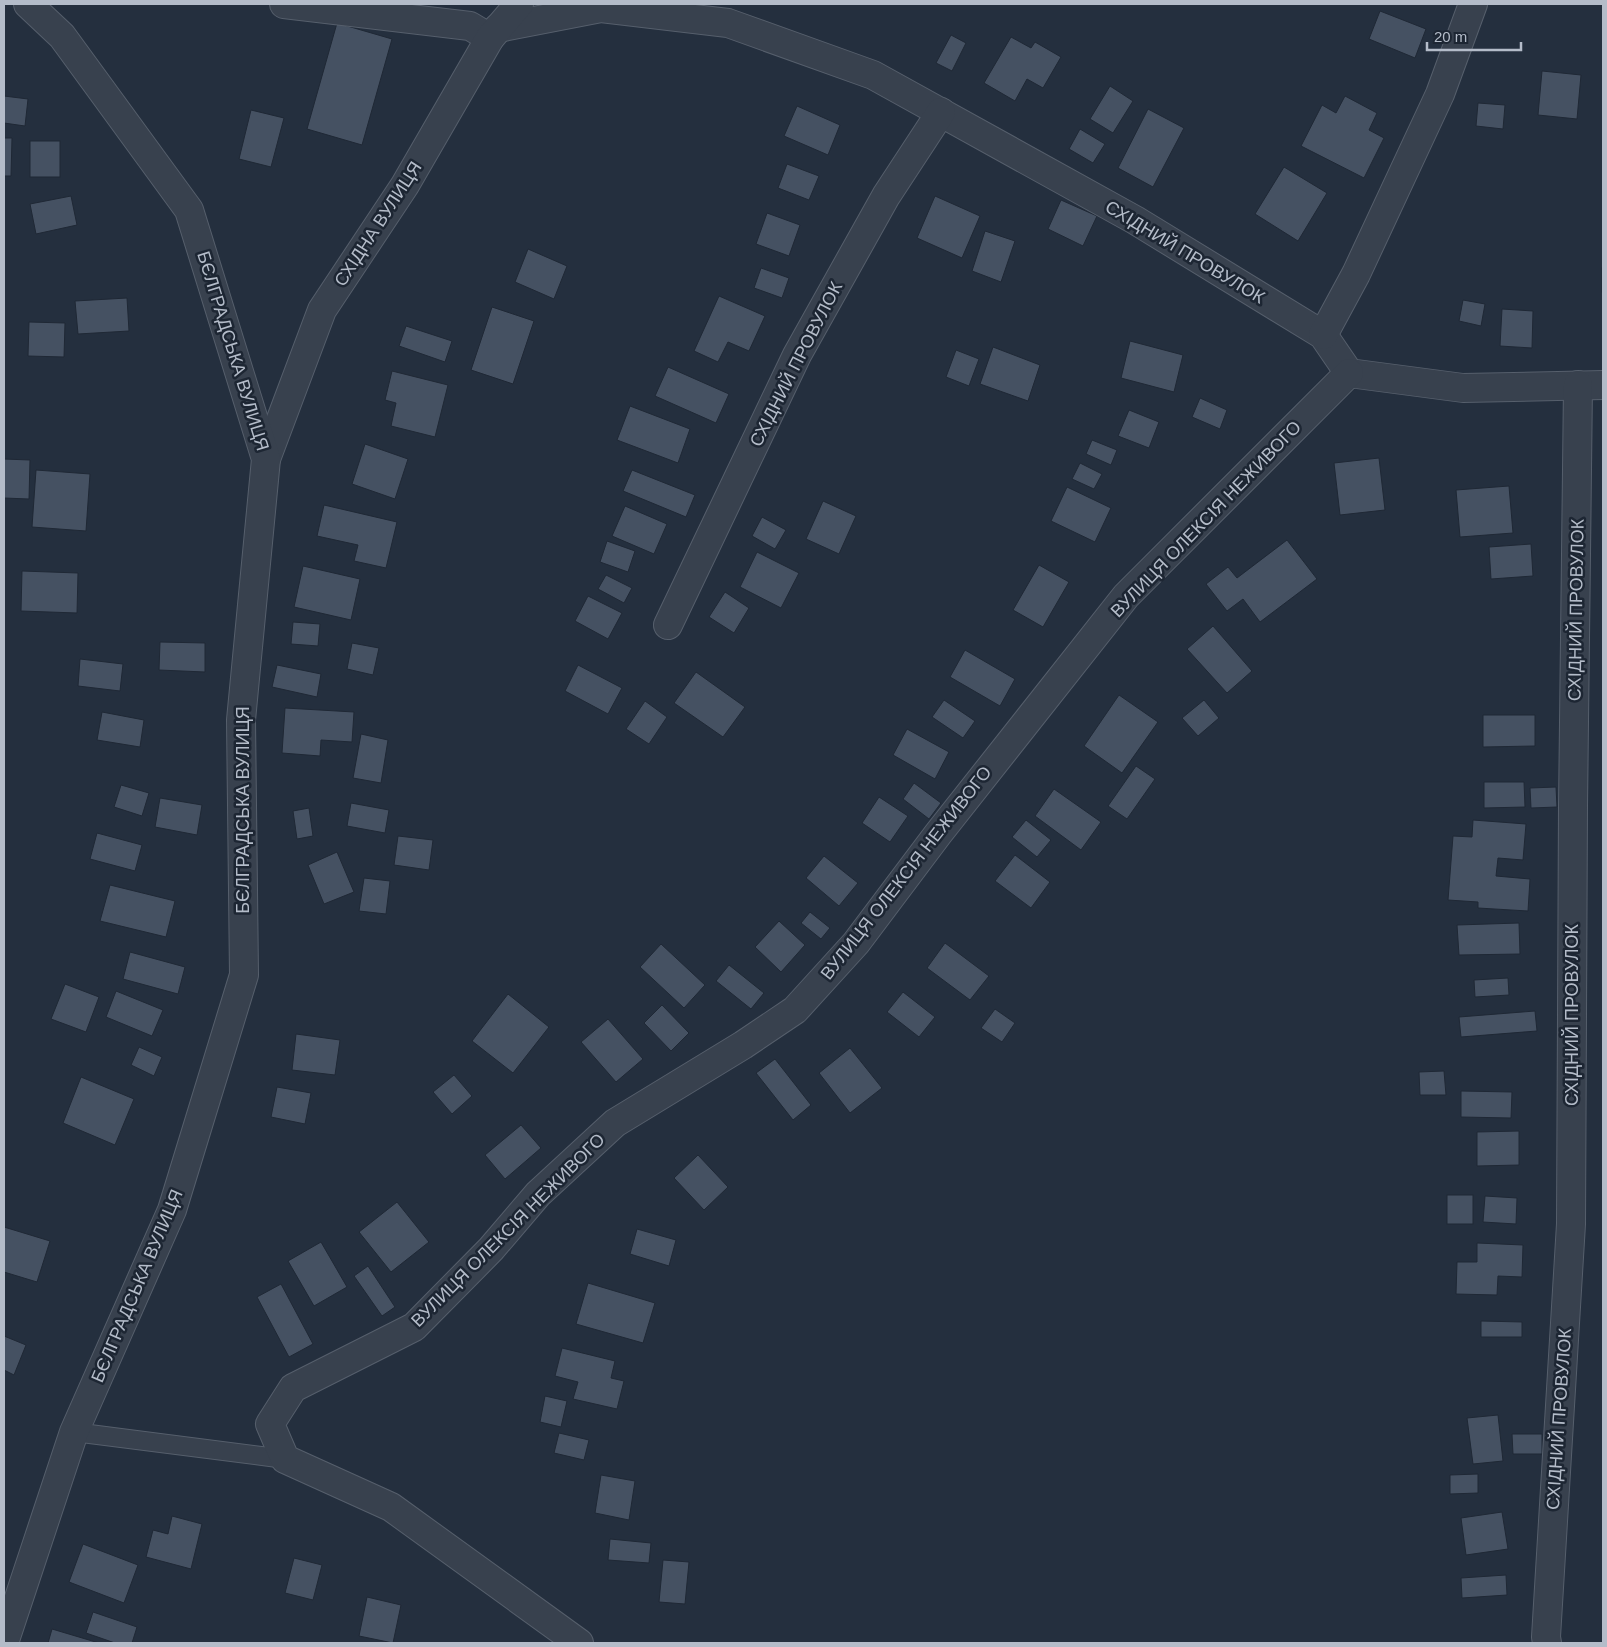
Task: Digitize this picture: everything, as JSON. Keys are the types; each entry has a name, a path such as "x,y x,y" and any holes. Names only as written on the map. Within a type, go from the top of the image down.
{"street":[{"name":"БЄЛГРАДСЬКА ВУЛИЦЯ","path":"4,1643 74,1432 172,1210 244,975 241,720 266,459 189,210 62,36 28,4"},
{"path":"284,4 470,26 494,33"},
{"name":"СХІДНА ВУЛИЦЯ","path":"266,459 322,310 405,185 494,33 519,4"},
{"path":"707,4 728,22"},
{"path":"1323,335 1356,274 1440,94 1473,4"},
{"name":"СХІДНИЙ ПРОВУЛОК","path":"494,33 601,8 728,22 873,75 1135,220 1323,335 1349,373 1463,388 1590,385 1573,816 1571,1224 1547,1643"},
{"name":"СХІДНИЙ ПРОВУЛОК","path":"668,625 797,354 886,196 941,112"},
{"name":"ВУЛИЦЯ ОЛЕКСІЯ НЕЖИВОГО","path":"285,1459 270,1424 293,1388 414,1327 491,1249 538,1194 615,1123 795,1010 856,943 938,834 1126,596 1349,373"},
{"path":"285,1459 391,1508 579,1643"}],"lane":[{"path":"74,1432 285,1459"}],"building":[{"path":"1380,11 1426,29 1415,58 1369,39"},
{"path":"337,23 392,39 362,145 307,129"},
{"path":"951,35 966,43 952,71 936,63"},
{"path":"1011,37 1031,48 1035,42 1061,57 1043,88 1027,79 1015,101 984,83"},
{"path":"1542,71 1581,75 1577,119 1538,115"},
{"path":"1110,86 1133,101 1113,133 1090,119"},
{"path":"4,96 28,99 25,126 4,123"},
{"path":"1345,96 1377,113 1369,130 1384,138 1364,178 1301,146 1322,105 1336,113"},
{"path":"1478,103 1505,105 1503,129 1476,126"},
{"path":"797,106 840,125 828,155 784,136"},
{"path":"1148,109 1184,128 1153,187 1118,168"},
{"path":"251,110 284,118 271,167 239,159"},
{"path":"1080,129 1105,144 1093,163 1069,149"},
{"path":"4,138 12,138 11,176 4,176"},
{"path":"30,141 60,141 60,177 30,177"},
{"path":"787,164 819,176 809,200 778,188"},
{"path":"1284,167 1327,193 1298,241 1255,214"},
{"path":"71,196 77,225 36,234 30,204"},
{"path":"935,196 980,216 962,258 917,238"},
{"path":"1061,200 1097,216 1083,246 1048,229"},
{"path":"767,213 800,225 789,256 756,244"},
{"path":"985,231 1015,241 1001,282 972,271"},
{"path":"528,249 567,266 554,299 515,282"},
{"path":"761,268 789,278 782,298 754,288"},
{"path":"1603,268 1603,292 1602,292"},
{"path":"719,296 765,316 749,351 728,342 718,362 694,351"},
{"path":"127,298 129,331 78,334 75,301"},
{"path":"1463,300 1485,304 1481,326 1459,321"},
{"path":"492,307 534,321 513,384 471,370"},
{"path":"1502,309 1533,311 1532,348 1500,346"},
{"path":"29,322 65,323 64,357 28,356"},
{"path":"406,326 452,341 445,362 399,346"},
{"path":"1130,341 1183,355 1174,392 1121,378"},
{"path":"993,347 1040,365 1028,401 980,384"},
{"path":"956,350 979,359 969,386 946,377"},
{"path":"668,367 729,394 716,423 655,396"},
{"path":"392,371 448,385 435,437 391,426 396,403 385,400"},
{"path":"1200,398 1227,410 1220,429 1192,417"},
{"path":"630,406 690,429 678,463 617,440"},
{"path":"1129,410 1159,422 1149,448 1118,436"},
{"path":"1092,440 1117,450 1111,465 1086,454"},
{"path":"365,444 408,459 395,499 352,484"},
{"path":"1379,458 1385,510 1340,515 1334,463"},
{"path":"4,459 30,460 29,499 4,498"},
{"path":"1080,463 1102,474 1094,489 1072,479"},
{"path":"36,470 90,474 86,531 32,527"},
{"path":"632,470 695,495 686,517 623,491"},
{"path":"1509,486 1513,533 1460,537 1456,490"},
{"path":"1067,487 1111,508 1095,542 1051,521"},
{"path":"823,501 856,516 839,554 806,539"},
{"path":"324,505 397,522 386,568 354,561 358,545 317,536"},
{"path":"625,506 667,524 654,554 612,536"},
{"path":"762,517 786,530 775,549 752,536"},
{"path":"1287,540 1317,579 1260,622 1243,599 1227,611 1206,584 1228,567 1237,578"},
{"path":"607,541 635,551 628,572 600,562"},
{"path":"1531,544 1533,576 1491,579 1489,547"},
{"path":"757,552 799,573 781,608 740,587"},
{"path":"1039,565 1069,582 1043,627 1013,610"},
{"path":"303,566 360,579 351,620 294,607"},
{"path":"22,571 78,573 77,613 21,611"},
{"path":"606,575 632,588 624,603 598,589"},
{"path":"725,592 749,608 734,633 709,617"},
{"path":"588,596 622,613 608,639 575,621"},
{"path":"293,622 320,624 318,646 291,644"},
{"path":"1213,626 1252,671 1227,693 1187,649"},
{"path":"160,642 205,643 205,672 159,670"},
{"path":"352,643 379,648 373,675 347,669"},
{"path":"965,650 1015,679 1000,706 950,677"},
{"path":"80,659 123,664 120,691 78,686"},
{"path":"277,665 321,674 317,697 272,687"},
{"path":"578,665 622,688 608,714 565,691"},
{"path":"696,672 745,707 723,737 674,703"},
{"path":"1119,695 1158,722 1122,773 1084,746"},
{"path":"944,700 975,721 963,738 932,717"},
{"path":"1204,700 1219,718 1198,736 1182,718"},
{"path":"645,701 667,717 649,744 626,729"},
{"path":"285,708 354,712 352,742 321,740 320,756 282,753"},
{"path":"102,712 144,720 140,747 97,740"},
{"path":"1483,715 1535,715 1535,746 1483,747"},
{"path":"907,729 949,752 935,779 893,755"},
{"path":"361,734 388,740 381,783 353,778"},
{"path":"1136,766 1155,779 1127,819 1108,806"},
{"path":"1484,782 1524,782 1525,807 1484,808"},
{"path":"914,783 941,803 929,819 903,799"},
{"path":"121,785 149,793 142,816 114,807"},
{"path":"1556,787 1557,807 1531,808 1530,788"},
{"path":"1054,789 1101,822 1081,850 1035,816"},
{"path":"879,797 908,816 890,842 862,823"},
{"path":"160,798 202,805 197,835 155,827"},
{"path":"351,803 389,810 385,833 347,826"},
{"path":"309,808 313,836 297,839 293,811"},
{"path":"1026,820 1051,840 1037,857 1012,837"},
{"path":"1473,820 1526,824 1523,860 1498,858 1496,876 1530,879 1528,911 1478,908 1478,902 1448,900 1453,836 1472,837"},
{"path":"97,833 142,845 135,871 90,859"},
{"path":"398,836 433,840 429,870 394,865"},
{"path":"337,852 354,892 324,904 308,865"},
{"path":"1015,855 1050,882 1031,908 995,881"},
{"path":"824,856 858,883 839,906 806,878"},
{"path":"364,878 390,881 386,914 359,911"},
{"path":"110,885 175,901 166,937 100,921"},
{"path":"810,912 830,928 821,939 801,923"},
{"path":"779,921 805,945 781,972 755,947"},
{"path":"1519,923 1520,954 1459,955 1457,925"},
{"path":"945,943 989,976 970,1000 927,968"},
{"path":"661,944 705,985 684,1008 640,967"},
{"path":"130,952 185,967 178,994 123,979"},
{"path":"729,965 764,993 751,1009 716,981"},
{"path":"1508,978 1509,995 1475,997 1474,980"},
{"path":"65,984 99,997 86,1032 51,1019"},
{"path":"116,991 163,1010 152,1036 106,1017"},
{"path":"903,992 935,1017 919,1037 887,1012"},
{"path":"508,994 549,1027 513,1073 472,1041"},
{"path":"662,1005 689,1033 671,1051 644,1023"},
{"path":"995,1009 1015,1023 1002,1042 981,1028"},
{"path":"1535,1011 1537,1031 1461,1037 1459,1017"},
{"path":"608,1019 643,1059 616,1082 581,1042"},
{"path":"296,1034 340,1040 335,1075 292,1070"},
{"path":"139,1047 162,1057 154,1076 131,1065"},
{"path":"850,1048 882,1088 850,1113 819,1073"},
{"path":"775,1059 811,1105 793,1120 756,1073"},
{"path":"1444,1071 1446,1095 1420,1095 1419,1072"},
{"path":"454,1075 472,1096 452,1114 433,1092"},
{"path":"81,1077 134,1099 115,1145 63,1123"},
{"path":"277,1087 311,1093 305,1124 271,1117"},
{"path":"1461,1091 1512,1092 1511,1118 1461,1117"},
{"path":"521,1125 541,1148 505,1179 485,1155"},
{"path":"1519,1131 1519,1165 1477,1166 1477,1132"},
{"path":"698,1155 728,1187 704,1210 674,1178"},
{"path":"1447,1195 1473,1195 1473,1224 1447,1224"},
{"path":"1485,1196 1517,1198 1516,1224 1483,1222"},
{"path":"397,1202 429,1242 391,1272 359,1232"},
{"path":"4,1227 50,1241 37,1282 4,1272"},
{"path":"637,1229 676,1240 669,1266 630,1254"},
{"path":"321,1242 347,1287 314,1306 288,1261"},
{"path":"1477,1243 1523,1245 1522,1277 1498,1276 1497,1295 1456,1294 1457,1262 1477,1262"},
{"path":"368,1266 395,1307 382,1316 354,1276"},
{"path":"588,1283 655,1303 643,1343 576,1324"},
{"path":"281,1284 313,1344 289,1357 257,1297"},
{"path":"1481,1321 1522,1322 1522,1337 1481,1337"},
{"path":"4,1336 26,1345 14,1375 4,1370"},
{"path":"562,1348 615,1361 611,1378 624,1381 617,1409 573,1399 578,1382 555,1376"},
{"path":"545,1396 567,1401 561,1427 540,1422"},
{"path":"1498,1415 1503,1461 1473,1464 1467,1418"},
{"path":"559,1433 589,1440 584,1460 554,1453"},
{"path":"1512,1434 1542,1434 1542,1454 1513,1454"},
{"path":"1478,1474 1478,1493 1450,1494 1450,1475"},
{"path":"601,1475 635,1481 629,1520 595,1513"},
{"path":"1502,1512 1508,1549 1466,1555 1461,1518"},
{"path":"172,1516 202,1524 191,1569 146,1557 153,1530 168,1534"},
{"path":"610,1539 651,1543 649,1563 608,1560"},
{"path":"83,1544 138,1565 124,1603 69,1582"},
{"path":"294,1558 322,1565 313,1600 285,1593"},
{"path":"663,1560 689,1562 685,1604 659,1602"},
{"path":"1506,1575 1507,1595 1462,1598 1461,1578"},
{"path":"367,1597 401,1605 393,1643 359,1636"},
{"path":"93,1612 137,1627 132,1643 115,1643 86,1633"},
{"path":"52,1629 99,1643 48,1643"}]}
